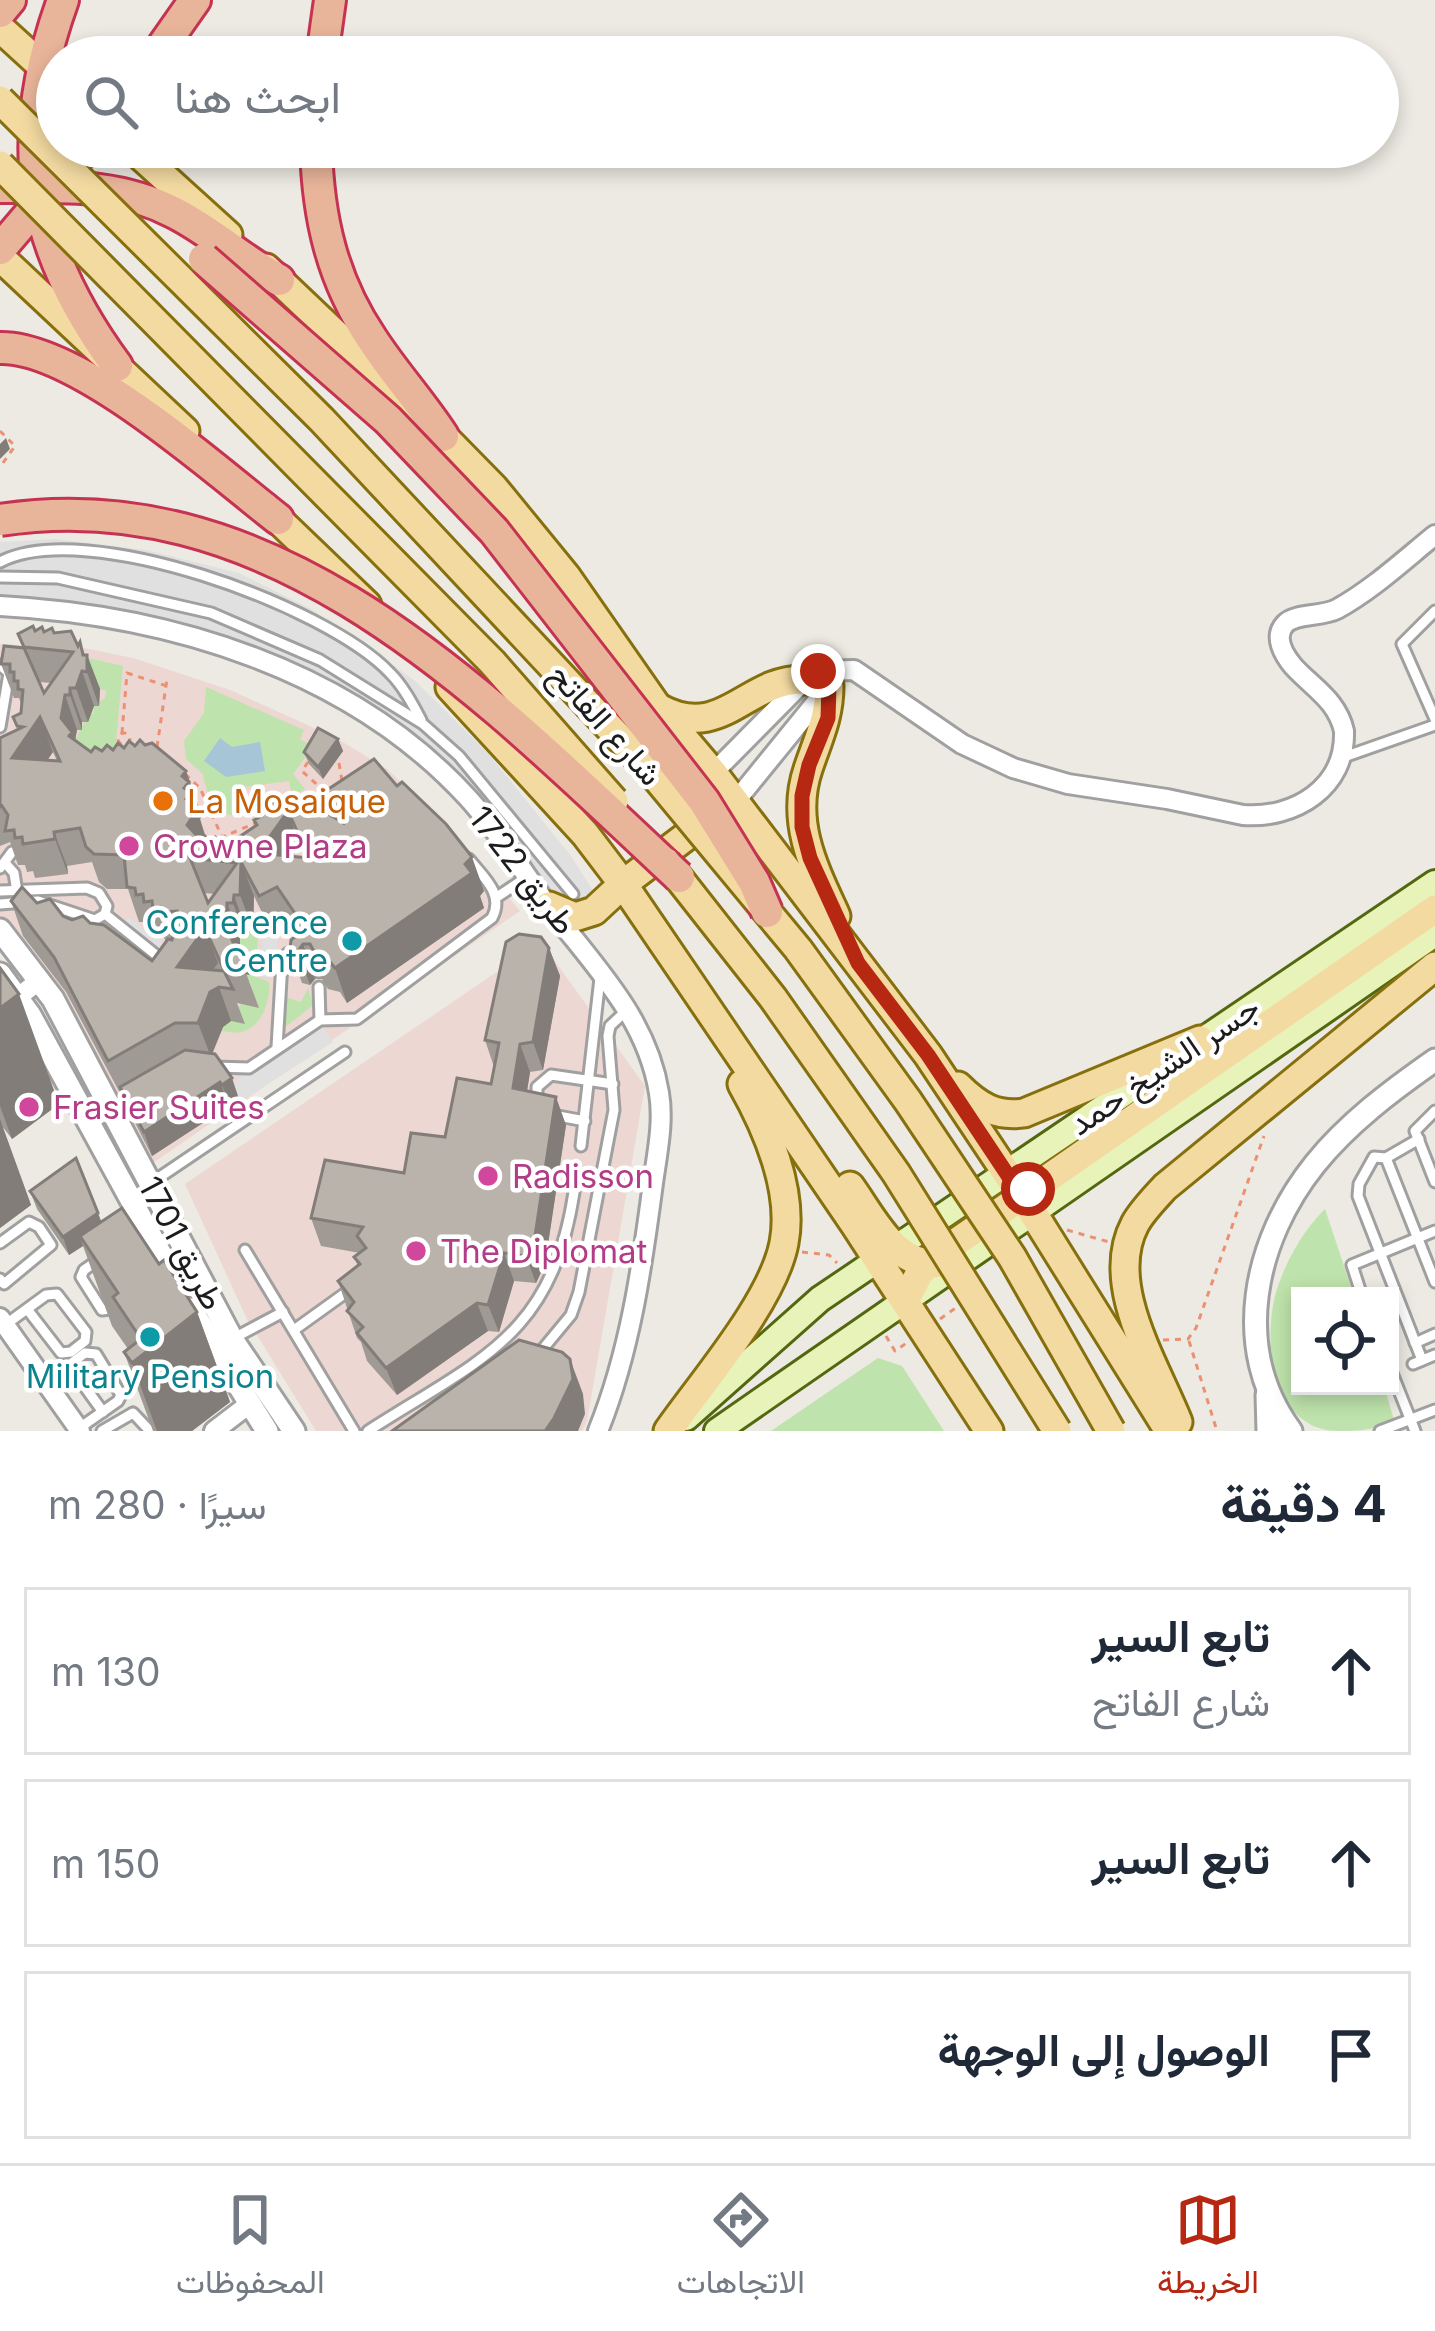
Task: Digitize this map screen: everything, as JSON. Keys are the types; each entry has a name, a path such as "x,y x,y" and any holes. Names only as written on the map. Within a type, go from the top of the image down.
{"highway":[{"path":"0,12 10,0"},
{"path":"56,36 62,0"},
{"path":"170,36 195,0"},
{"path":"325,36 331,0"},
{"path":"36,134 32,153 36,161"},
{"path":"0,160 36,152"},
{"path":"40,168 52,191 78,304 117,366"},
{"path":"0,253 70,168"},
{"path":"317,168 332,263 374,343 443,436"},
{"path":"0,188 136,196 175,213 279,280"},
{"path":"52,191 168,230 388,420 494,531 704,801 767,912"},
{"path":"0,348 48,357 102,384 278,519"},
{"path":"0,520 28,515 93,516 148,523 206,536 317,581 419,645 490,702 679,877"}],"main road":[{"path":"0,28 36,62"},
{"name":"شارع الفاتح","path":"0,100 36,136"},
{"name":"شارع الفاتح","path":"0,160 492,662 679,877 773,998 896,1173 1057,1431"},
{"name":"شارع الفاتح","path":"68,168 322,420 478,584 653,774 767,912 886,1070 986,1217 1111,1431"},
{"name":"شارع الفاتح","path":"154,168 443,436 494,488 566,576 658,708 928,1055 1169,1431"},
{"path":"0,253 470,707 585,834 885,1254 905,1301 989,1431"},
{"path":"658,708 686,719 706,719 770,685 823,678 828,718 805,780 802,827 816,873 858,963"},
{"path":"561,900 566,915 585,915 603,904 622,884 696,829 724,787"},
{"name":"جسر الشيخ حمد","path":"717,1431 905,1301 1020,1193 1200,1040 1435,883"},
{"path":"905,1301 927,1264 1020,1193 1435,909"},
{"name":"جسر الشيخ حمد","path":"670,1431 820,1299 885,1254 1020,1193 1435,934"},
{"path":"1182,1431 1127,1299 1123,1261 1136,1223 1165,1186 1435,966"},
{"path":"670,1431 772,1280 782,1250 782,1193 774,1154 734,1068 730,1040"},
{"path":"928,1055 978,1105 1012,1114 1045,1106 1200,1040"},
{"path":"885,1254 927,1264"}],"street":[{"path":"724,787 823,678 861,673 949,736 1013,768 1069,784 1243,815 1280,815 1303,806 1322,788 1341,758 1345,741 1342,722 1319,687 1285,654 1281,628 1295,618 1321,616 1342,607 1435,536"},
{"name":"طريق 1722","path":"0,606 119,618 251,656 338,697 442,772 529,875 561,900 628,1009 660,1094 659,1142 632,1317 598,1431"},
{"path":"724,787 800,726 823,678"},
{"name":"طريق 1701","path":"0,930 47,990 119,1106 150,1184 232,1339 294,1431"},
{"name":"طريق 1701","path":"0,974 16,1013 130,1199 138,1232 267,1431"},
{"path":"16,1013 47,990"},
{"path":"1268,1431 1266,1388 1254,1327 1258,1280 1280,1218 1317,1161 1394,1089 1435,1060"},
{"path":"2,1321 79,1430"},
{"path":"1266,1388 1292,1431"},
{"path":"214,1431 248,1405"}],"lane":[{"path":"0,562 39,549 68,550 212,575 334,634 378,662 424,724"},
{"path":"0,577 58,578 211,613 320,660 424,724 460,756 528,835 561,900"},
{"path":"1341,758 1435,722 1402,644 1435,611"},
{"path":"0,665 9,674 0,728"},
{"path":"442,772 460,756"},
{"path":"12,852 3,866 14,873 18,902"},
{"path":"464,853 496,897"},
{"path":"200,1064 232,1070 249,1067 320,1019 357,1019 492,918 496,897 529,875"},
{"path":"0,904 87,888 104,898 104,914"},
{"path":"0,891 18,902 62,908 87,920 104,914"},
{"path":"104,914 167,964"},
{"path":"277,1047 283,958 291,953 305,966"},
{"path":"581,1146 600,966"},
{"path":"319,987 320,1019"},
{"path":"514,1333 531,1361 571,1315 591,1242 614,1110 608,1036 610,1026 628,1009"},
{"path":"130,1199 345,1052"},
{"path":"585,1121 547,1113 538,1105 541,1081 551,1075 613,1084"},
{"path":"1435,1112 1417,1126 1435,1182"},
{"path":"1418,1139 1386,1158 1374,1157 1358,1187 1378,1252 1415,1342 1417,1362 1435,1355"},
{"path":"1386,1158 1435,1282"},
{"path":"368,1431 514,1333 544,1294 567,1238 574,1192"},
{"path":"0,1244 29,1222 51,1245 2,1281 6,1293 0,1298"},
{"path":"1359,1287 1352,1265 1435,1231"},
{"path":"567,1238 578,1248 591,1242"},
{"path":"245,1250 355,1431"},
{"path":"114,1274 103,1257 81,1277 106,1312 126,1300"},
{"path":"294,1330 351,1289"},
{"path":"2,1321 46,1295 57,1294 86,1332 85,1341 61,1353 27,1309"},
{"path":"232,1339 283,1312"},
{"path":"1415,1342 1435,1334"},
{"path":"79,1430 118,1401 120,1390 96,1354 89,1352 75,1359 72,1369 103,1412"},
{"path":"1399,1391 1415,1431"},
{"path":"1380,1431 1435,1410"},
{"path":"102,1431 119,1427 137,1414 150,1431"}],"path":[{"path":"0,431 15,446 0,467"},
{"path":"139,751 118,740 127,673 167,682 157,748"},
{"path":"122,733 130,736 122,754"},
{"path":"314,750 302,771 334,800"},
{"path":"339,763 343,782 349,787"},
{"path":"184,773 200,788 223,837"},
{"path":"287,809 343,782 348,775"},
{"path":"213,850 223,837 266,818"},
{"path":"1216,1431 1188,1339 1204,1307 1263,1137"},
{"path":"1058,1236 1068,1230 1129,1243"},
{"path":"782,1250 830,1256 837,1263"},
{"path":"1135,1318 1153,1338 1188,1339"}],"shaded area":[{"path":"56,539 146,550 239,573 311,609 414,680 488,753 571,856 597,897 580,909 553,897 471,792 317,675 184,623 121,609 0,599 0,542"},
{"path":"0,644 84,648 133,658 230,690 336,738 387,769 454,832 520,911 147,1167 0,928"},
{"path":"129,917 182,957 164,981 111,940"},
{"path":"263,936 278,938 274,978 258,976"},
{"name":"The Diplomat","path":"541,942 645,1086 587,1421 582,1431 316,1431 247,1319 185,1184"},
{"path":"322,1025 333,1042 240,1102 229,1085"}],"green space":[{"path":"84,657 123,666 115,751 92,784 67,737 77,737 88,714 94,714 94,706 105,698 106,690 95,689"},
{"path":"206,687 304,730 300,739 313,747 293,774 305,789 292,797 289,781 244,787 247,814 238,816 216,806 203,774 186,759 184,741 204,713"},
{"path":"259,915 271,931 258,936 255,976 269,982 264,1011 242,1032 211,1030 231,1021 244,1023 241,1004 258,1007 251,982 238,963 240,937 253,929"},
{"path":"308,988 313,1005 287,1026 282,1017 285,997 301,1002"},
{"path":"1325,1209 1351,1287 1291,1287 1291,1395 1387,1395 1394,1420 1380,1426 1339,1431 1316,1427 1299,1416 1277,1380 1272,1310 1286,1267"},
{"path":"878,1358 902,1366 944,1431 771,1431"}],"water":[{"path":"220,738 232,747 260,742 265,771 226,777 204,761"}],"building":[{"path":"33,626 35,631 42,627 44,632 52,628 54,633 71,631 87,655 87,672 82,671 76,688 65,695 61,718 72,732 69,736 91,752 107,745 113,750 118,743 124,748 129,741 135,746 140,740 145,745 152,743 186,771 182,776 189,782 184,788 191,793 186,799 193,804 189,810 194,814 187,825 201,840 215,837 220,842 225,837 230,843 257,825 254,820 267,805 282,798 288,811 258,853 309,858 285,804 292,792 345,824 324,792 374,759 397,786 402,782 446,824 472,857 465,864 472,873 335,968 327,958 316,955 310,944 298,951 290,949 291,940 301,932 294,912 277,887 259,896 241,862 240,895 227,903 227,929 247,973 223,968 205,928 177,967 224,971 233,989 219,987 210,992 198,1023 175,1023 108,1061 54,957 11,901 22,887 37,903 50,899 63,916 72,920 83,916 90,923 104,925 152,961 172,940 177,911 161,912 160,907 153,908 152,901 144,902 143,894 136,895 135,888 127,887 124,855 94,854 86,847 80,828 54,832 55,839 23,844 14,830 5,831 8,815 0,807 0,738 23,727 13,717 21,713 23,690 14,681 10,664 1,664 4,646 24,648 44,693 73,652 24,647 18,634","holes":["40,717 60,761 12,758","190,858 237,863 208,903"]},
{"path":"318,728 338,739 318,767 304,752"},
{"name":"Radisson","path":"519,934 541,937 549,948 533,1042 520,1044 513,1088 556,1097 535,1236 526,1256 504,1253 488,1305 477,1303 386,1368 357,1333 363,1327 347,1311 354,1302 338,1281 360,1264 354,1257 366,1248 357,1236 363,1227 311,1218 325,1160 404,1173 411,1133 445,1137 457,1078 491,1084 499,1043 485,1040 506,942"},
{"path":"0,968 19,994 0,1008"},
{"path":"185,1050 215,1054 232,1078 144,1132 120,1087"},
{"path":"76,1158 98,1213 63,1237 30,1191"},
{"path":"122,1208 159,1264 164,1260 197,1312 132,1363 124,1352 141,1339 113,1297 118,1293 80,1236"},
{"path":"519,1340 562,1352 570,1359 573,1379 545,1431 392,1431"}],"place":[{"name":"La Mosaique","path":"163,801"},
{"name":"Crowne Plaza","path":"129,846"},
{"name":"Conference Centre","path":"352,941"},
{"name":"Frasier Suites","path":"29,1107"},
{"name":"Radisson","path":"488,1176"},
{"name":"The Diplomat","path":"416,1251"},
{"name":"Military Pension","path":"150,1337"}],"route":[{"path":"818,671 834,669 828,718 802,796 802,827 810,858 858,963 928,1055 1021,1195 1028,1189"}]}
